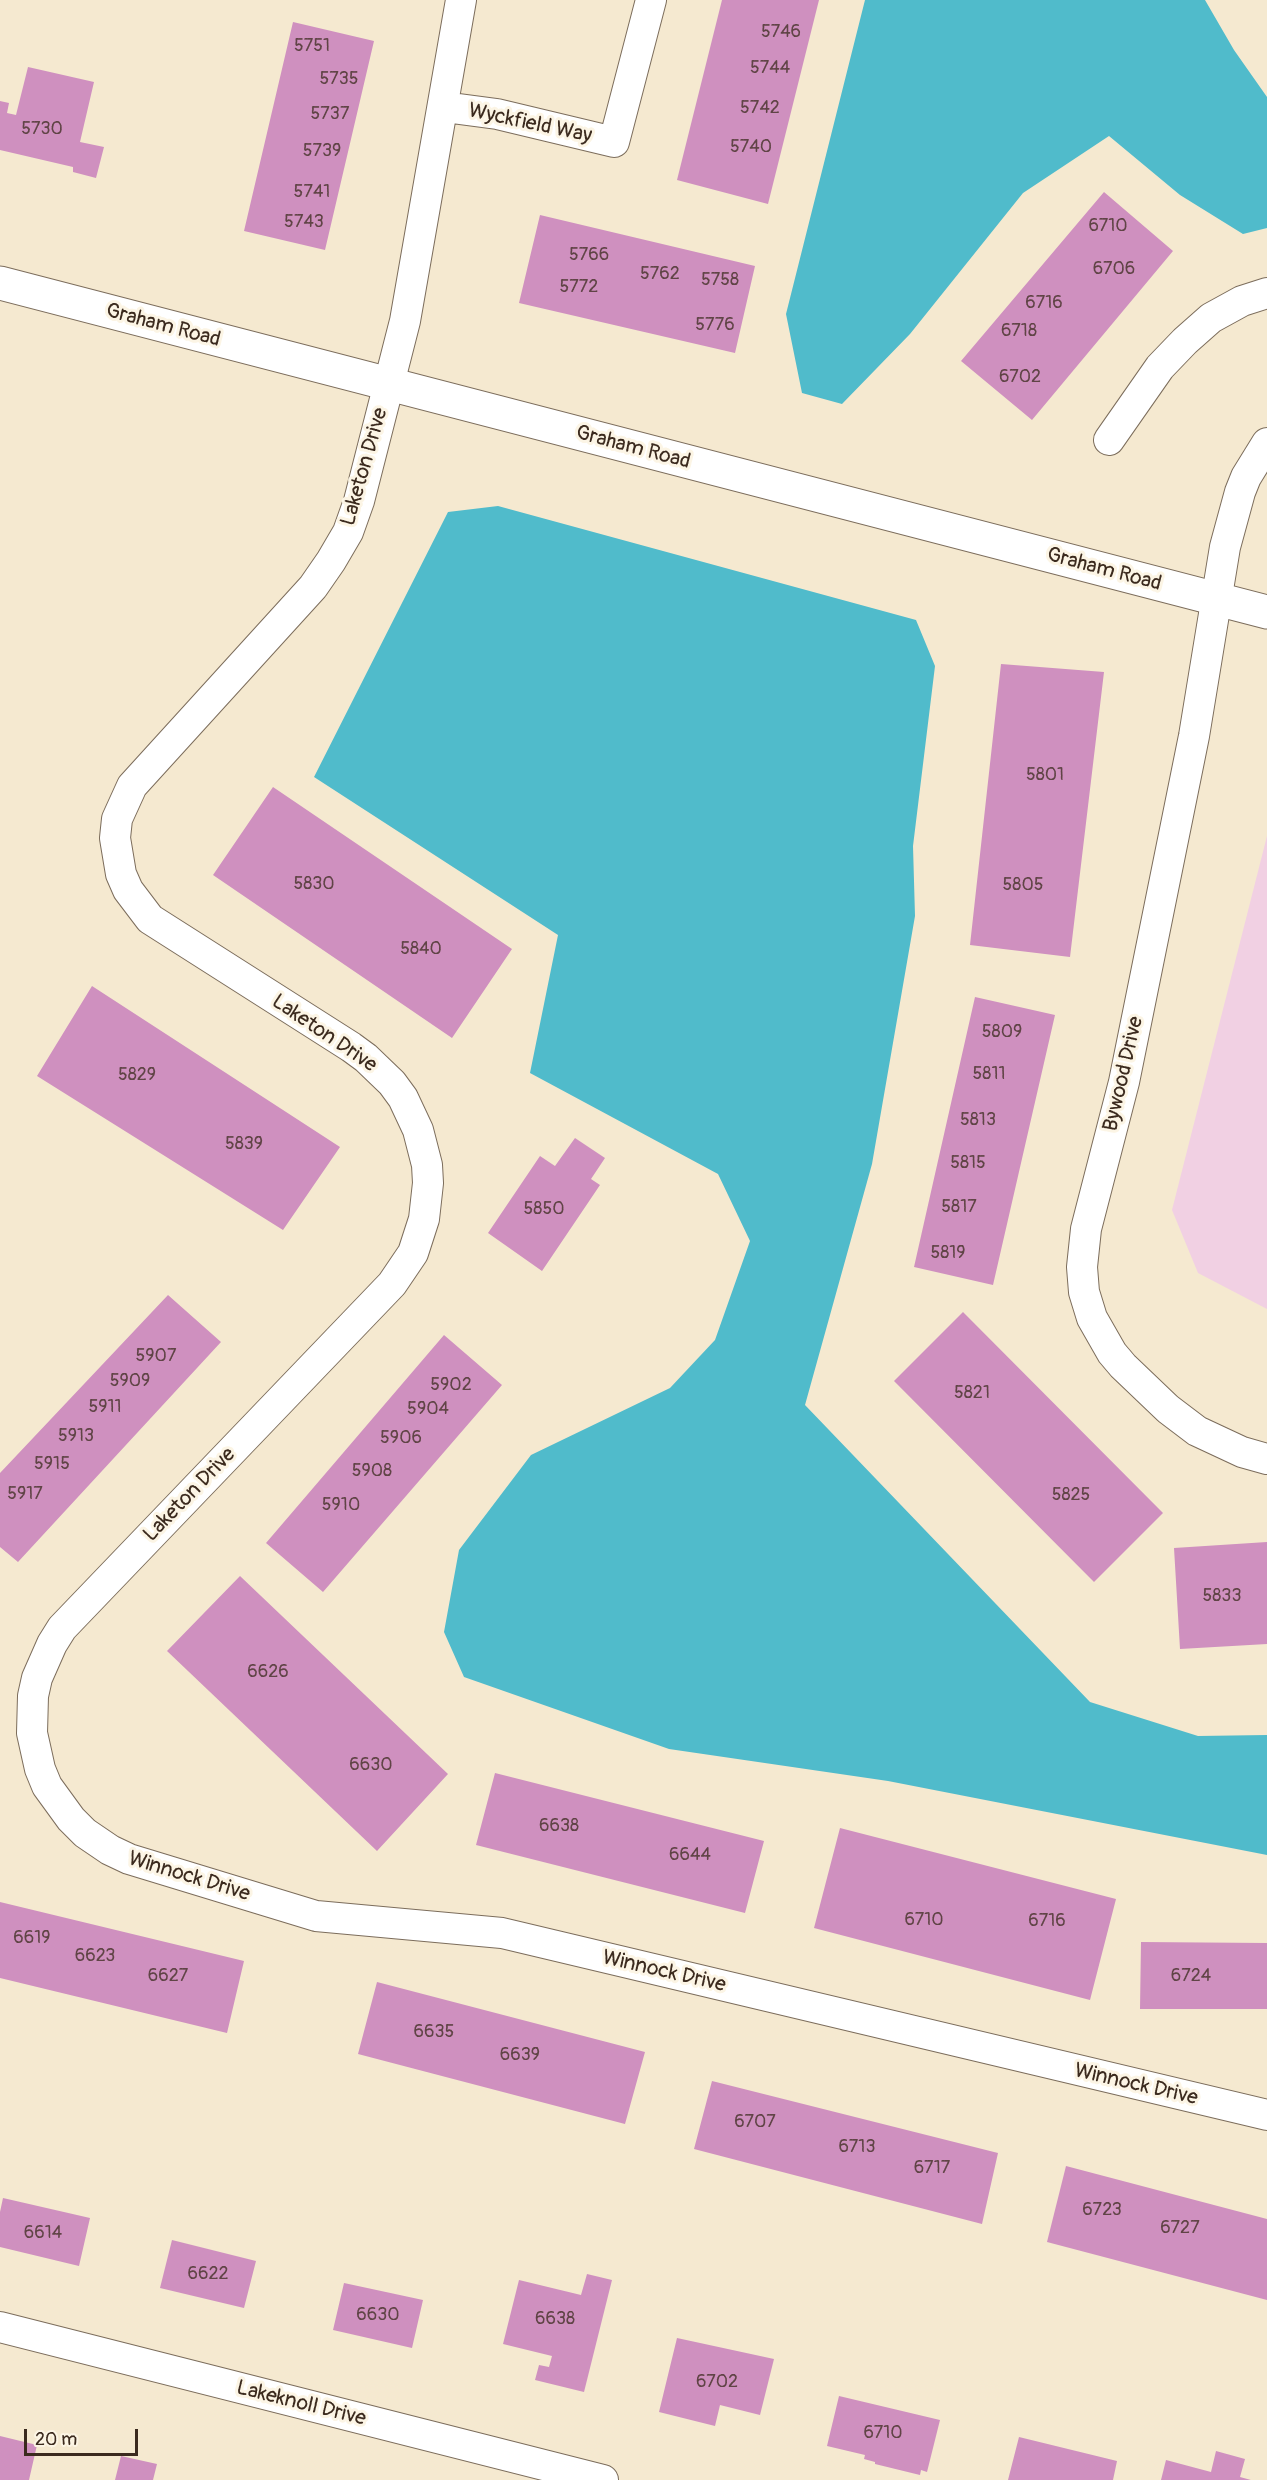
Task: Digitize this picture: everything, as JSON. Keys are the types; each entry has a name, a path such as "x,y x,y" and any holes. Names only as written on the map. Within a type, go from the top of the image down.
{"street":[{"name":"Wyckfield Way","path":"389,385 405,321 461,0"},
{"name":"Wyckfield Way","path":"444,107 497,114 614,142 651,0"},
{"name":"Graham Road","path":"0,283 1267,612"},
{"path":"1109,440 1160,367 1185,341 1211,318 1242,301 1267,293"},
{"name":"Laketon Drive","path":"71,1819 47,1786 40,1769 32,1733 33,1696 37,1678 52,1644 75,1614 392,1284 412,1253 424,1219 428,1183 427,1165 418,1130 403,1098 392,1083 351,1047 150,919 128,890 121,874 116,838 117,819 132,786 312,587 332,561 348,532 359,501 389,385"},
{"name":"Bywood Drive","path":"1267,443 1246,477 1225,547 1194,736 1126,1070 1086,1229 1082,1267 1084,1293 1092,1318 1112,1353 1123,1365 1168,1409 1197,1431 1242,1452 1267,1460"},
{"name":"Winnock Drive","path":"71,1819 85,1833 118,1854 316,1916 502,1933 1267,2115"},
{"name":"Lakeknoll Drive","path":"0,2327 603,2480"}],"shaded area":[{"path":"1267,836 1267,1309 1198,1273 1172,1210"}],"water":[{"path":"865,0 1205,0 1234,50 1267,97 1267,228 1243,234 1180,195 1109,136 1023,193 910,334 842,404 802,393 786,314"},
{"path":"498,506 916,620 935,666 913,846 915,916 872,1164 805,1405 1090,1702 1198,1736 1267,1735 1267,1855 888,1781 669,1749 464,1677 444,1632 459,1550 531,1455 670,1388 715,1340 750,1241 718,1174 530,1073 558,935 314,777 448,512"}],"building":[{"path":"722,0 819,0 768,204 677,180"},
{"path":"293,22 374,41 325,250 244,231"},
{"path":"28,67 94,82 80,142 104,147 96,178 73,172 73,167 0,150 0,101 9,103 7,113 16,115"},
{"path":"1104,192 1173,251 1032,420 961,361"},
{"path":"540,215 755,266 735,353 519,303"},
{"path":"1001,664 1104,672 1070,957 970,945"},
{"path":"273,787 512,949 452,1038 213,875"},
{"path":"92,986 340,1147 283,1230 37,1076"},
{"path":"975,997 1055,1015 993,1285 914,1267"},
{"path":"575,1138 605,1158 591,1179 600,1185 542,1271 488,1233 540,1156 555,1166"},
{"path":"168,1295 221,1342 18,1562 0,1547 0,1473"},
{"path":"963,1312 1163,1513 1094,1582 894,1381"},
{"path":"444,1335 502,1385 323,1592 266,1543"},
{"path":"1267,1542 1267,1644 1180,1649 1174,1548"},
{"path":"240,1576 448,1774 377,1851 167,1651"},
{"path":"495,1773 764,1841 745,1913 476,1845"},
{"path":"840,1828 1116,1899 1090,2000 814,1928"},
{"path":"0,1902 244,1961 227,2033 0,1978"},
{"path":"1141,1942 1267,1943 1267,2009 1140,2009"},
{"path":"377,1982 645,2052 625,2124 358,2054"},
{"path":"712,2081 998,2153 982,2224 694,2149"},
{"path":"1066,2166 1267,2219 1267,2300 1047,2242"},
{"path":"3,2198 90,2218 79,2266 0,2247 0,2212"},
{"path":"172,2240 256,2261 244,2308 160,2288"},
{"path":"587,2274 612,2280 584,2392 535,2380 539,2365 549,2367 552,2356 503,2344 519,2280 581,2295"},
{"path":"344,2283 423,2300 412,2348 333,2330"},
{"path":"677,2338 774,2359 760,2415 720,2405 715,2426 659,2412"},
{"path":"839,2396 940,2420 927,2472 921,2470 920,2475 875,2464 875,2462 864,2459 865,2455 827,2446"},
{"path":"0,2436 37,2445 29,2480 0,2480"},
{"path":"1019,2437 1117,2461 1113,2480 1008,2480"},
{"path":"1216,2451 1245,2459 1240,2477 1251,2480 1161,2480 1166,2460 1211,2472"},
{"path":"121,2456 157,2464 153,2480 115,2480"}]}
